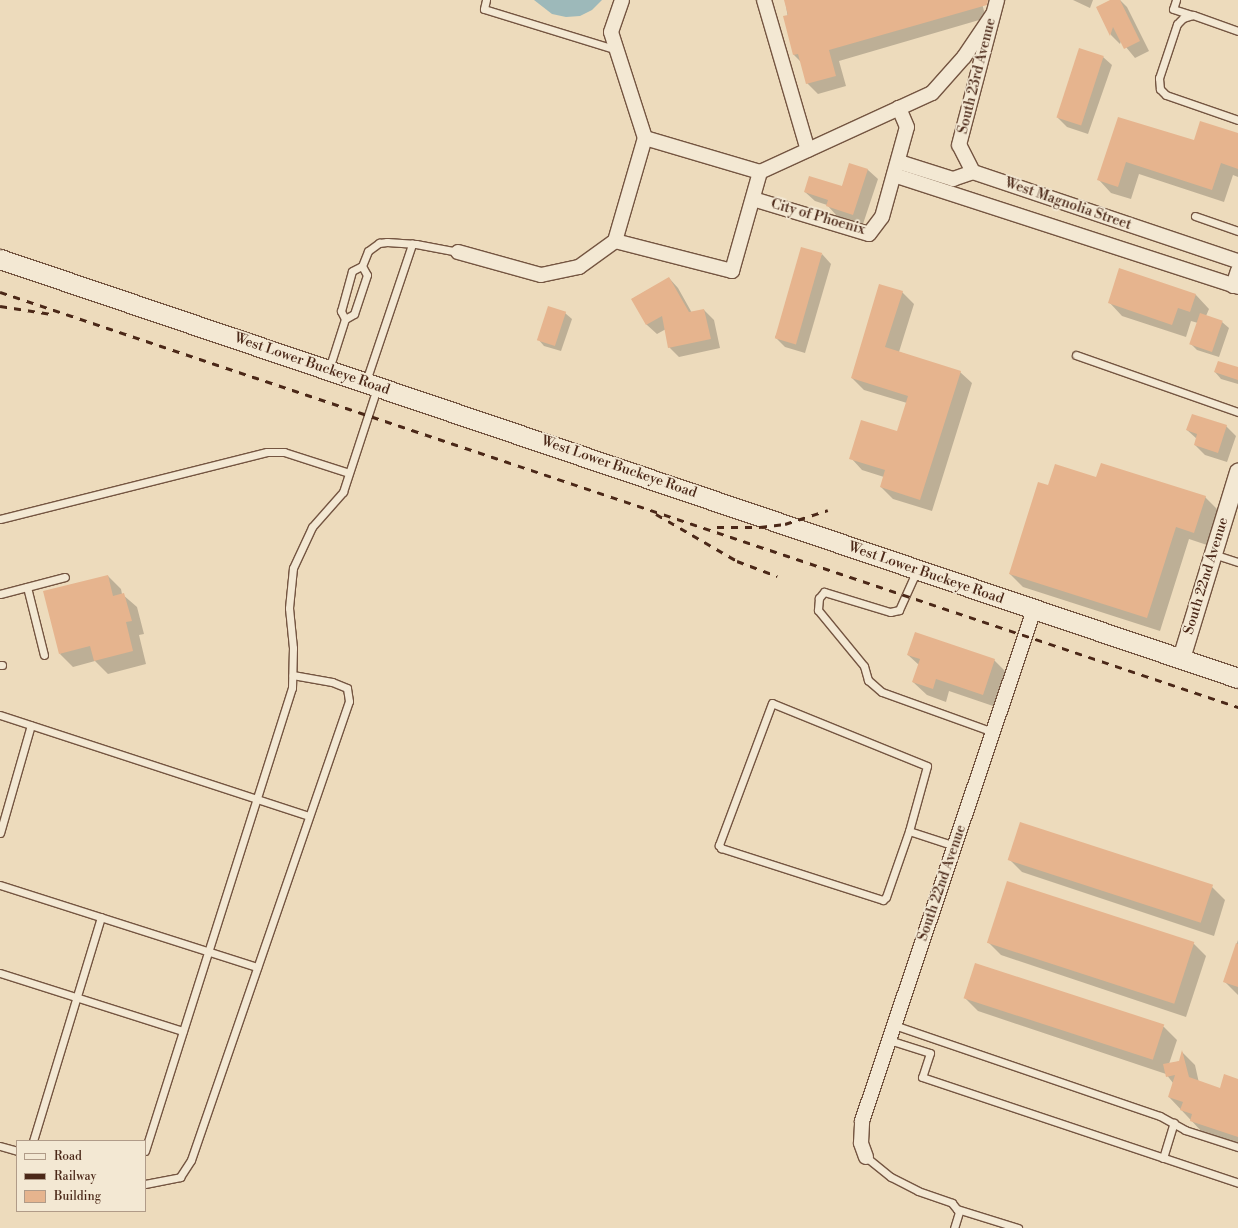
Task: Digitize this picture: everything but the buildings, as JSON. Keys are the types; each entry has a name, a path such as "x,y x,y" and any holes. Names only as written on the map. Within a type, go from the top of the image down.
{"main road":[{"name":"West Lower Buckeye Road","path":"0,259 329,369 1034,610 1238,678"}],"street":[{"path":"458,252 541,275 579,268 615,241 645,138 611,32 622,0"},
{"path":"764,0 808,150"},
{"name":"South 23rd Avenue","path":"973,172 959,145 996,0"},
{"path":"645,138 760,172 932,93 964,57 993,14"},
{"name":"City of Phoenix","path":"753,199 869,234 882,217 907,127 899,108"},
{"path":"896,168 954,179 973,172"},
{"name":"West Magnolia Street","path":"896,168 1236,287 1238,271"},
{"name":"City of Phoenix","path":"615,241 732,271 760,172"},
{"name":"West Magnolia Street","path":"973,172 1238,261"},
{"name":"South 22nd Avenue","path":"1181,658 1238,471"},
{"name":"South 22nd Avenue","path":"866,1157 860,1143 862,1121 1034,610"}],"lane":[{"path":"486,0 484,9 617,50"},
{"path":"1176,0 1173,9 1238,31"},
{"path":"1192,15 1177,24 1159,78 1160,89 1166,95 1238,120"},
{"path":"1195,216 1238,231"},
{"path":"345,319 341,311 352,271 362,266 368,252 379,244 412,244 458,252"},
{"path":"146,1148 292,688 293,648 289,608 293,568 312,527 343,492 412,244"},
{"path":"329,369 345,319 354,314 367,275 362,266"},
{"path":"1076,355 1238,412"},
{"path":"0,519 267,452 284,452 349,473"},
{"path":"1212,554 1238,562"},
{"path":"917,570 899,610 890,612 824,592 818,598 818,610 864,666 868,680 882,692 993,732"},
{"path":"0,594 65,578"},
{"path":"28,587 44,655"},
{"path":"146,1184 180,1178 191,1160 349,701 347,688 332,682 293,675"},
{"path":"772,703 927,766 908,831 886,897 883,900 721,848 719,845 772,703"},
{"path":"0,715 309,816"},
{"path":"0,833 31,725"},
{"path":"908,831 955,846"},
{"path":"0,885 258,967"},
{"path":"34,1140 101,917"},
{"path":"0,973 183,1031"},
{"path":"894,1025 1160,1116 1185,1130 1238,1147"},
{"path":"889,1040 930,1053 922,1077 1238,1183"},
{"path":"1163,1158 1174,1124"},
{"path":"0,1146 16,1151"},
{"path":"866,1157 891,1177 918,1191 952,1203 959,1212 954,1228"},
{"path":"957,1209 995,1225 1018,1228"}],"water":[{"path":"534,0 602,0 592,10 580,16 566,17 552,14"}],"railway":[{"path":"0,292 1238,707"},
{"path":"0,306 51,314"},
{"path":"717,527 760,527 785,524 828,510"},
{"path":"656,514 737,561 777,576"}]}
